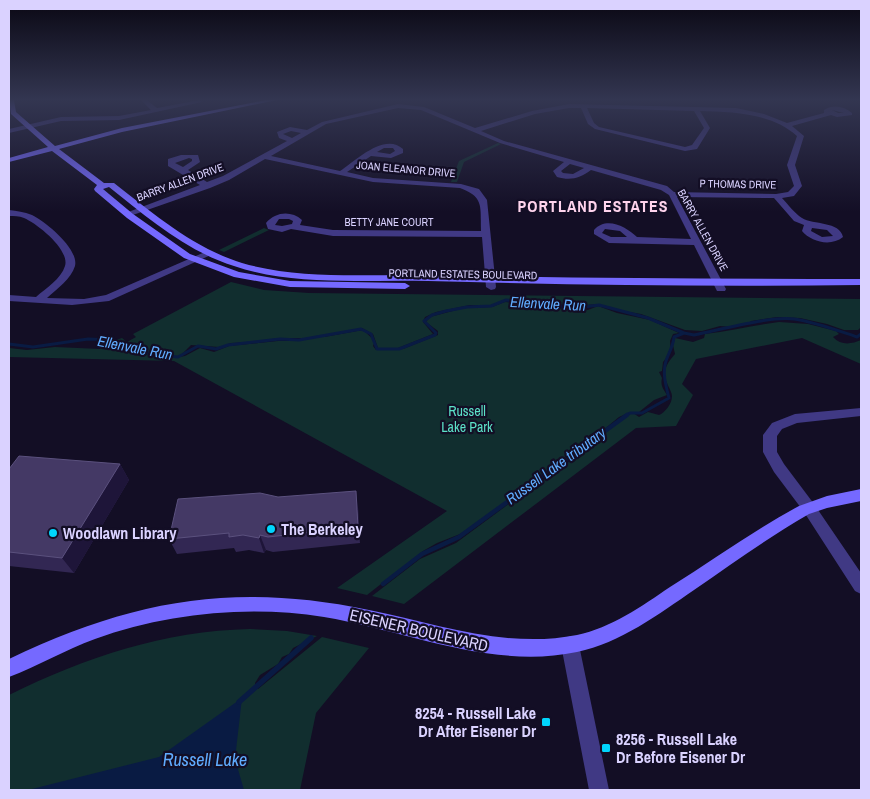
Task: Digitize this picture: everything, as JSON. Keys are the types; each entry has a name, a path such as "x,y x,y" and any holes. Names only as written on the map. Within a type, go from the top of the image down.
{"street":[{"name":"PORTLAND ESTATES BOULEVARD","path":"41,137 102,185 111,185 208,254 238,265 286,274 491,284"},
{"path":"9,160 110,137"},
{"path":"282,137 293,141"},
{"name":"BARRY ALLEN DRIVE","path":"127,214 207,186 239,172 300,137"},
{"name":"BARRY ALLEN DRIVE","path":"491,137 657,185 672,194 720,285"},
{"path":"636,137 685,149 694,147 701,137"},
{"name":"P THOMAS DRIVE","path":"672,194 776,196 791,194 798,186 791,165 801,137"},
{"path":"9,165 55,150"},
{"path":"341,174 370,154"},
{"name":"JOAN ELEANOR DRIVE","path":"265,157 373,180 453,184 479,193 483,200 491,284"},
{"path":"569,161 557,171 560,175 568,178 577,177 590,167"},
{"path":"183,170 207,186"},
{"name":"PORTLAND ESTATES BOULEVARD","path":"102,185 98,189 127,214 196,260 237,276 290,284 720,285 861,282"},
{"path":"776,196 797,219 810,226"},
{"path":"9,213 21,213 32,217 72,257 71,266 67,273 39,300"},
{"name":"BETTY JANE COURT","path":"292,227 333,233 486,234"},
{"path":"635,240 697,242"},
{"path":"9,298 83,303 109,298 208,254"},
{"name":"PORTLAND ESTATES BOULEVARD","path":"720,285 861,290"},
{"path":"861,412 795,419 777,426 770,435 770,452 779,468 809,508 861,586"},
{"name":"EISENER BOULEVARD","path":"9,668 43,650 130,618 166,611 223,604 272,604 328,609 496,648 531,649 570,645 600,637 623,627 676,594 760,536 809,508 861,496"},
{"path":"570,645 599,790"}],"green space":[{"path":"498,143 501,144 464,162 457,182 451,182 459,161"},
{"path":"264,228 269,230 224,252 219,250"},
{"name":"Russell Lake Park","path":"231,282 264,290 309,293 861,299 861,327 858,330 844,330 800,318 777,317 751,321 732,327 720,326 702,331 685,330 641,314 612,309 598,304 575,306 506,299 489,306 470,305 436,312 425,317 423,322 433,334 398,348 378,348 373,334 362,328 312,337 324,337 363,330 375,341 373,346 376,350 403,349 438,335 438,331 426,322 430,317 464,308 492,307 505,302 577,310 588,310 598,306 617,313 650,320 679,333 673,334 670,341 671,352 663,362 662,371 659,372 662,378 662,386 667,395 654,400 639,412 630,412 619,417 568,459 535,479 460,534 423,551 367,595 337,588 447,511 174,361 9,357 9,348 27,350 55,347 100,349 99,343 120,348 123,345 102,341 98,338 116,340 122,338 127,342 136,337 133,334","holes":["281,338 310,338 299,341 229,346 214,352 200,348 179,357 191,345 219,347 231,343 268,341"]},
{"path":"779,322 808,324 836,331 839,334 833,337 843,343 861,340 861,364 802,338 696,359 682,384 693,395 676,426 636,428 404,604 372,596 420,559 456,543 510,503 530,492 550,474 556,472 628,415 633,413 639,417 648,412 659,415 664,411 672,399 665,371 667,364 675,354 673,345 675,338 693,342 704,338 705,334"},
{"path":"250,629 287,631 317,636 293,648 289,654 282,657 278,664 260,675 255,683 255,687 258,689 322,637 369,648 316,713 300,790 9,790 9,695 67,669 126,649 187,635"}],"water":[{"name":"Russell Lake","path":"242,698 235,759 244,790 28,790 159,757"}],"building":[{"name":"Woodlawn Library","path":"19,456 120,464 62,558 9,552 9,469"},
{"path":"356,491 358,527 268,537 260,535 259,538 243,535 229,537 229,533 169,539 178,499 260,493 278,497"}],"waterway":[{"name":"Ellenvale Run","path":"9,344 33,347 88,339 114,340 150,354 178,357 198,346 216,349 228,345 280,339 299,340 361,329 371,334 377,349 399,349 435,335 436,333 424,321 432,315 467,307 491,306 506,300 576,308 599,305 648,318 684,333"},
{"name":"Ellenvale Run","path":"684,333 694,335 758,321 794,319 826,326 857,337 861,334"},
{"name":"Russell Lake tributary","path":"625,416 630,413 642,413 669,398 664,370 674,337 684,333"},
{"name":"Russell Lake tributary","path":"383,584 422,554 459,537 627,415"},
{"name":"Russell Lake tributary","path":"239,702 311,638"}],"place":[{"name":"The Berkeley","path":"271,529"},
{"name":"Woodlawn Library","path":"53,533"},
{"name":"8254 - Russell Lake Dr After Eisener Dr","path":"546,722"},
{"name":"8256 - Russell Lake Dr Before Eisener Dr","path":"606,748"}],"district":[{"name":"PORTLAND ESTATES","path":"593,206"}]}
